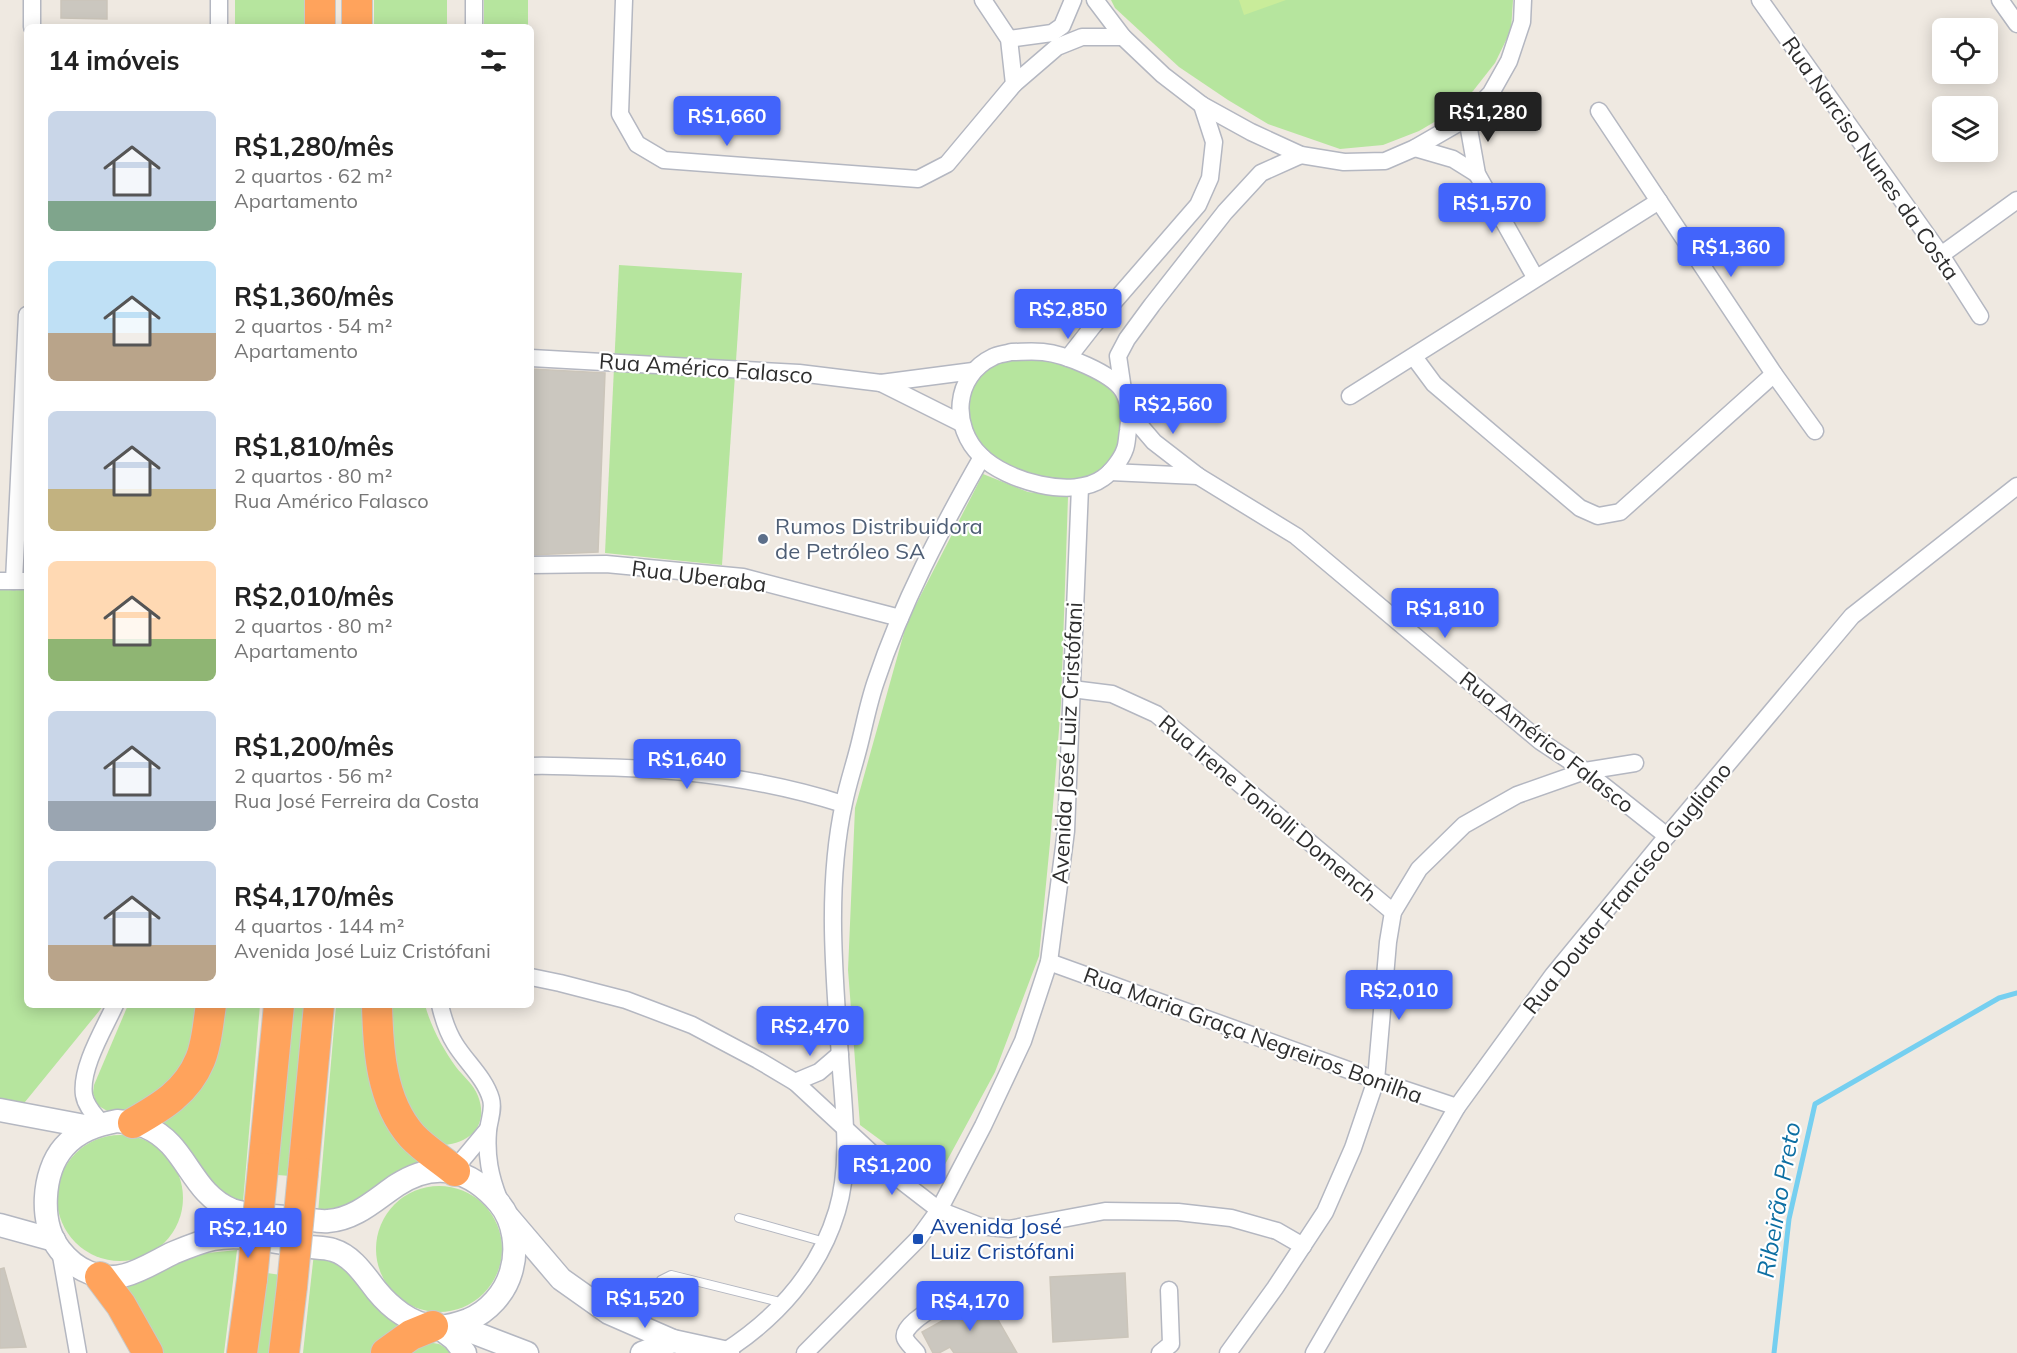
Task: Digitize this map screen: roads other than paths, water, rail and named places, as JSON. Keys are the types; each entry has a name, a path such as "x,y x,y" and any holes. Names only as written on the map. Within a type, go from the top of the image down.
{"highway":[{"path":"320,0 320,24"},
{"path":"357,0 357,24"},
{"path":"133,1123 163,1106 179,1093 189,1080 201,1059 210,1008"},
{"path":"242,1353 252,1279 279,1008"},
{"path":"284,1353 319,1008"},
{"path":"377,1008 378,1042 382,1067 389,1094 399,1116 412,1136 455,1171"},
{"path":"100,1277 121,1305 148,1353"},
{"path":"386,1353 411,1335 442,1326"}],"main road":[{"path":"0,1110 96,1125 117,1121 147,1127 174,1148 198,1184 213,1200 234,1211 327,1221 346,1217 361,1210 413,1176 455,1171 480,1184 561,1279 609,1313 673,1341 726,1352"},
{"path":"96,1125 63,1148 51,1169 45,1191 47,1219 57,1245 74,1263 87,1272 100,1277 134,1274 173,1253 214,1239 234,1237 335,1251 353,1262 389,1304 418,1321 442,1326 527,1353"},
{"path":"442,1326 473,1318 490,1306 507,1282 514,1254 513,1234 505,1211"},
{"path":"0,1225 57,1245"},
{"path":"442,1326 465,1353"},
{"path":"642,1353 673,1341"}],"street":[{"path":"32,0 32,24"},
{"path":"219,0 219,24"},
{"path":"474,0 474,24"},
{"path":"624,0 620,114 637,144 664,160 918,179 947,164 1054,40 1073,0"},
{"path":"983,0 1009,39 1014,84"},
{"path":"1095,0 1123,37 1163,75 1202,105 1251,132 1301,155 1344,162 1385,161 1415,148 1467,118 1491,93 1509,61 1522,22 1523,0"},
{"name":"Rua Narciso Nunes da Costa","path":"1760,0 1941,255 1980,316"},
{"path":"2000,0 2017,24"},
{"path":"1009,39 1123,37"},
{"path":"1068,358 1198,205 1210,177 1214,142 1202,105"},
{"path":"1599,111 1774,374 1815,431"},
{"path":"1467,118 1477,174 1535,278"},
{"path":"1415,148 1453,159 1477,174"},
{"path":"1123,390 1098,370 1068,358 1043,352 1011,352 993,357 973,371 965,383 960,401 961,423 969,442 982,457 1024,480 1053,487 1080,487 1101,479 1110,472 1125,450 1130,414 1123,390 1119,356 1127,339 1208,233 1261,172 1301,155"},
{"path":"1941,255 2017,200"},
{"path":"1350,396 1659,201"},
{"path":"1188,216 1208,233"},
{"path":"1414,357 1434,384 1580,508 1598,516 1620,512 1774,374"},
{"name":"Rua Américo Falasco","path":"534,358 800,373 881,383 973,371"},
{"path":"14,581 24,376"},
{"name":"Rua Américo Falasco","path":"881,383 961,423"},
{"name":"Rua Américo Falasco","path":"1130,414 1154,442 1198,476 1296,536 1540,741 1585,771 1667,836"},
{"path":"726,1352 748,1336 784,1303 801,1282 825,1242 838,1209 846,1160 833,907 843,804 875,683 900,618 914,585 982,457"},
{"name":"Rua Américo Falasco","path":"1110,472 1198,476"},
{"name":"Rua Doutor Francisco Gugliano","path":"1314,1353 1457,1107 1553,975 1852,616 2017,486"},
{"name":"Avenida José Luiz Cristófani","path":"804,1353 918,1239 939,1210 983,1126 1023,1041 1049,962 1066,831 1080,487"},
{"name":"Rua Uberaba","path":"534,565 606,564 744,577 900,618"},
{"name":"Rua Irene Toniolli Domench","path":"1072,689 1112,694 1156,714 1393,912"},
{"path":"1228,1353 1325,1212 1353,1148 1376,1080 1388,942 1393,912 1419,869 1464,825 1517,795 1585,771 1635,763"},
{"path":"534,766 642,768 736,778 806,792 843,804"},
{"name":"Rua Maria Graça Negreiros Bonilha","path":"1049,962 1457,1107"},
{"path":"534,978 626,1000 692,1025 758,1060 795,1083 904,1183 939,1210 980,1226 1009,1229 1105,1211 1178,1212 1231,1218 1277,1231 1303,1246"},
{"path":"96,1125 84,1096 84,1084 89,1061 114,1008"},
{"path":"441,1008 454,1043 485,1086 490,1098 492,1108 487,1155 491,1178 505,1211"},
{"path":"795,1083 819,1072 840,1054"},
{"path":"455,1171 488,1129"},
{"path":"57,1245 78,1353"},
{"path":"1160,1353 1171,1344 1169,1290"},
{"path":"917,1353 905,1338 908,1327 942,1302"}],"lane":[{"path":"739,1218 825,1242"},
{"path":"629,1322 661,1280 671,1275 784,1303"}],"waterway":[{"name":"Ribeirão Preto","path":"1774,1353 1789,1219 1815,1104 1999,998 2017,993"}],"place":[{"name":"Rumos Distribuidora de Petróleo SA","path":"763,539"},
{"name":"Avenida José Luiz Cristófani","path":"918,1239"}]}
